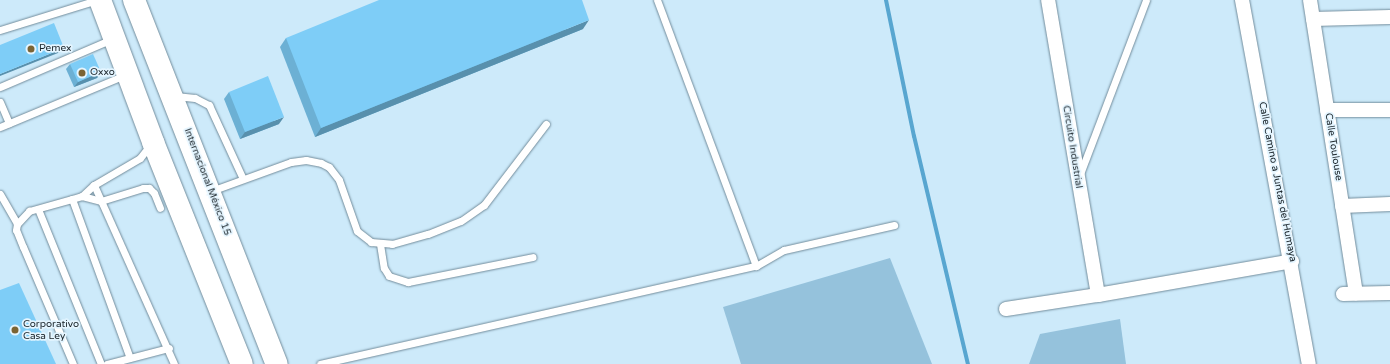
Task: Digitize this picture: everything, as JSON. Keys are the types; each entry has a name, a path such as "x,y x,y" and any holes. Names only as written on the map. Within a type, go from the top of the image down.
{"main road":[{"path":"100,0 153,142 242,364"},
{"name":"Internacional México 15","path":"134,0 277,364"}],"street":[{"name":"Circuito Industrial","path":"1048,0 1098,295"},
{"name":"Calle Camino a Juntas del Humaya","path":"1242,0 1292,261 1309,364"},
{"name":"Calle Toulouse","path":"1310,0 1342,206 1349,294 1390,293"},
{"path":"1313,19 1390,17"},
{"path":"1327,110 1390,110"},
{"path":"1342,206 1390,204"},
{"path":"1006,309 1098,295 1292,261"}],"lane":[{"path":"0,30 97,0"},
{"path":"657,0 756,266"},
{"path":"1078,180 1146,0"},
{"path":"0,87 114,38"},
{"path":"0,127 127,74"},
{"path":"173,96 195,98 210,105 243,179"},
{"path":"0,102 9,123"},
{"path":"210,191 291,162 306,160 329,167 339,180 357,231 364,239 380,244 392,244 428,234 461,221 484,205 546,124"},
{"path":"73,364 16,230 17,224 26,214 82,196 94,185 140,158 153,142"},
{"path":"94,185 169,348 174,364"},
{"path":"82,196 101,201 150,188 154,193 160,208"},
{"path":"0,194 17,224"},
{"path":"72,199 130,358"},
{"path":"38,209 101,364"},
{"path":"320,364 756,266 784,250 894,225"},
{"path":"380,244 384,268 389,276 408,282 533,257"},
{"path":"108,364 169,348"}],"shaded area":[{"path":"890,258 932,364 741,364 723,307"},
{"path":"1120,319 1126,364 1029,364 1040,334"}],"building":[{"path":"379,0 582,0 589,20 321,128 286,38"},
{"name":"Pemex","path":"54,23 64,48 0,74 0,45"},
{"name":"Oxxo","path":"93,54 101,72 78,82 70,64"},
{"path":"268,76 284,117 245,132 229,92"},
{"name":"Corporativo Casa Ley","path":"19,283 56,364 0,364 0,290"}],"waterway":[{"path":"886,0 914,136 968,364"}],"place":[{"name":"Pemex","path":"31,49"},
{"name":"Oxxo","path":"82,73"},
{"name":"Corporativo Casa Ley","path":"15,330"}]}
